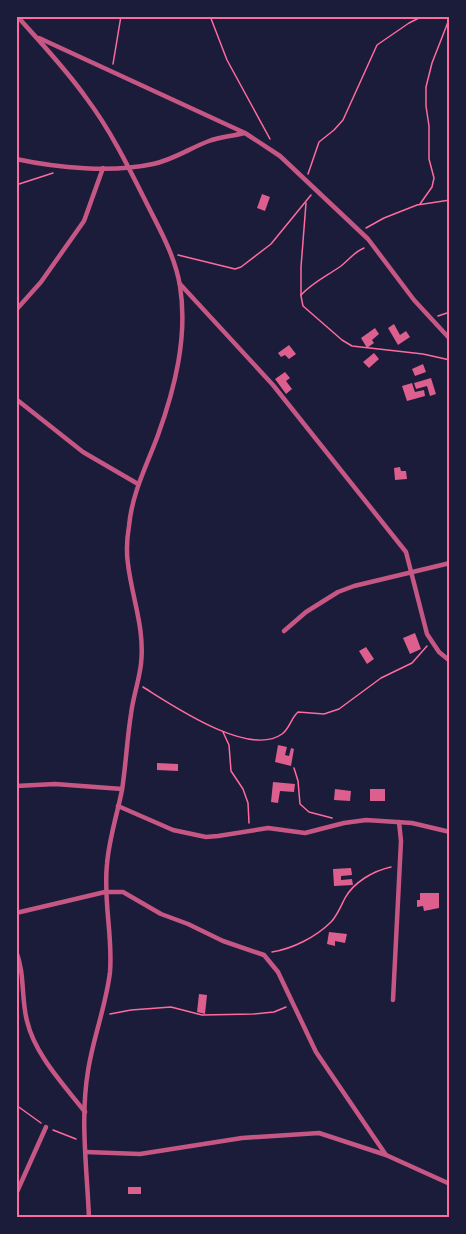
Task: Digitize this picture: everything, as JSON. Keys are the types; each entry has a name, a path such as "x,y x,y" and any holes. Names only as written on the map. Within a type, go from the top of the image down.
{"street":[{"path":"17,16 71,76 129,167 171,254 180,284 183,311 176,374 159,434 138,484 131,512 127,546 128,566 142,637 141,666 129,724 122,789 110,844 105,892 111,951 107,989 88,1071 85,1112 89,1218"},
{"path":"36,37 245,133 280,156 373,245 388,267 450,339"},
{"path":"16,159 71,167 129,167 161,162 209,141 245,133"},
{"path":"16,310 41,282 84,221 103,168"},
{"path":"180,284 273,385 406,552 430,640 450,661"},
{"path":"16,399 83,452 138,484"},
{"path":"284,631 306,612 338,592 450,563"},
{"path":"16,786 75,784 122,789"},
{"path":"118,806 169,828 197,836 218,836 268,828 305,833 351,822 382,820 450,832"},
{"path":"393,1000 402,841 399,822"},
{"path":"16,913 114,891 130,895 161,914 223,941 259,952 278,972 316,1052 386,1155"},
{"path":"16,951 21,967 29,1031 50,1066 85,1112"},
{"path":"16,1194 46,1127"},
{"path":"86,1152 140,1154 242,1138 306,1133 333,1136 386,1155 450,1185"}],"path":[{"path":"112,71 121,16"},
{"path":"210,16 227,60 270,138"},
{"path":"306,180 319,142 343,120 377,45 423,16"},
{"path":"420,204 432,187 434,178 429,159 426,87 448,16"},
{"path":"16,185 71,167"},
{"path":"171,254 235,269 241,267 271,244 316,189"},
{"path":"360,232 384,218 420,204 450,200"},
{"path":"306,203 301,296 303,306 310,314 352,346 414,353 450,360"},
{"path":"301,296 316,281 342,266 356,251 373,245"},
{"path":"432,319 450,312"},
{"path":"137,684 221,730 247,740 272,738 282,734 298,712 324,714 339,708 381,678 412,663 423,652 430,640"},
{"path":"221,730 229,744 231,771 243,789 248,803 249,830"},
{"path":"294,768 298,781 300,804 304,809 351,822"},
{"path":"259,952 290,947 321,931 332,921 354,887 374,873 400,865"},
{"path":"101,1016 131,1010 171,1007 202,1015 263,1014 292,1004"}],"building":[{"path":"262,194 270,197 265,211 257,208"},
{"path":"394,324 400,335 406,331 410,337 398,345 388,328"},
{"path":"375,328 379,334 372,340 374,343 367,348 361,338"},
{"path":"289,345 296,354 289,359 285,355 281,357 278,353"},
{"path":"374,353 379,359 369,368 363,362"},
{"path":"423,364 426,372 415,376 412,369"},
{"path":"285,372 290,378 286,381 292,389 286,394 275,379"},
{"path":"431,378 436,394 430,396 427,386 416,389 414,383"},
{"path":"412,383 415,392 424,390 425,396 407,401 402,386"},
{"path":"400,467 401,471 406,471 407,479 395,480 394,468"},
{"path":"415,633 421,649 410,654 403,638"},
{"path":"366,647 374,659 367,664 359,651"},
{"path":"278,745 287,747 285,755 289,756 291,748 294,749 291,766 275,762"},
{"path":"157,763 178,764 178,771 157,770"},
{"path":"273,782 295,784 294,792 280,791 278,803 271,802"},
{"path":"335,789 351,791 350,801 334,800"},
{"path":"370,789 385,789 385,801 370,801"},
{"path":"351,868 352,875 341,876 341,880 352,879 353,885 334,886 333,869"},
{"path":"420,893 439,893 439,908 424,911 423,906 417,907"},
{"path":"329,932 347,934 345,943 335,941 335,946 327,944"},
{"path":"199,994 207,995 205,1014 197,1012"},
{"path":"128,1187 141,1187 141,1194 128,1194"}]}
